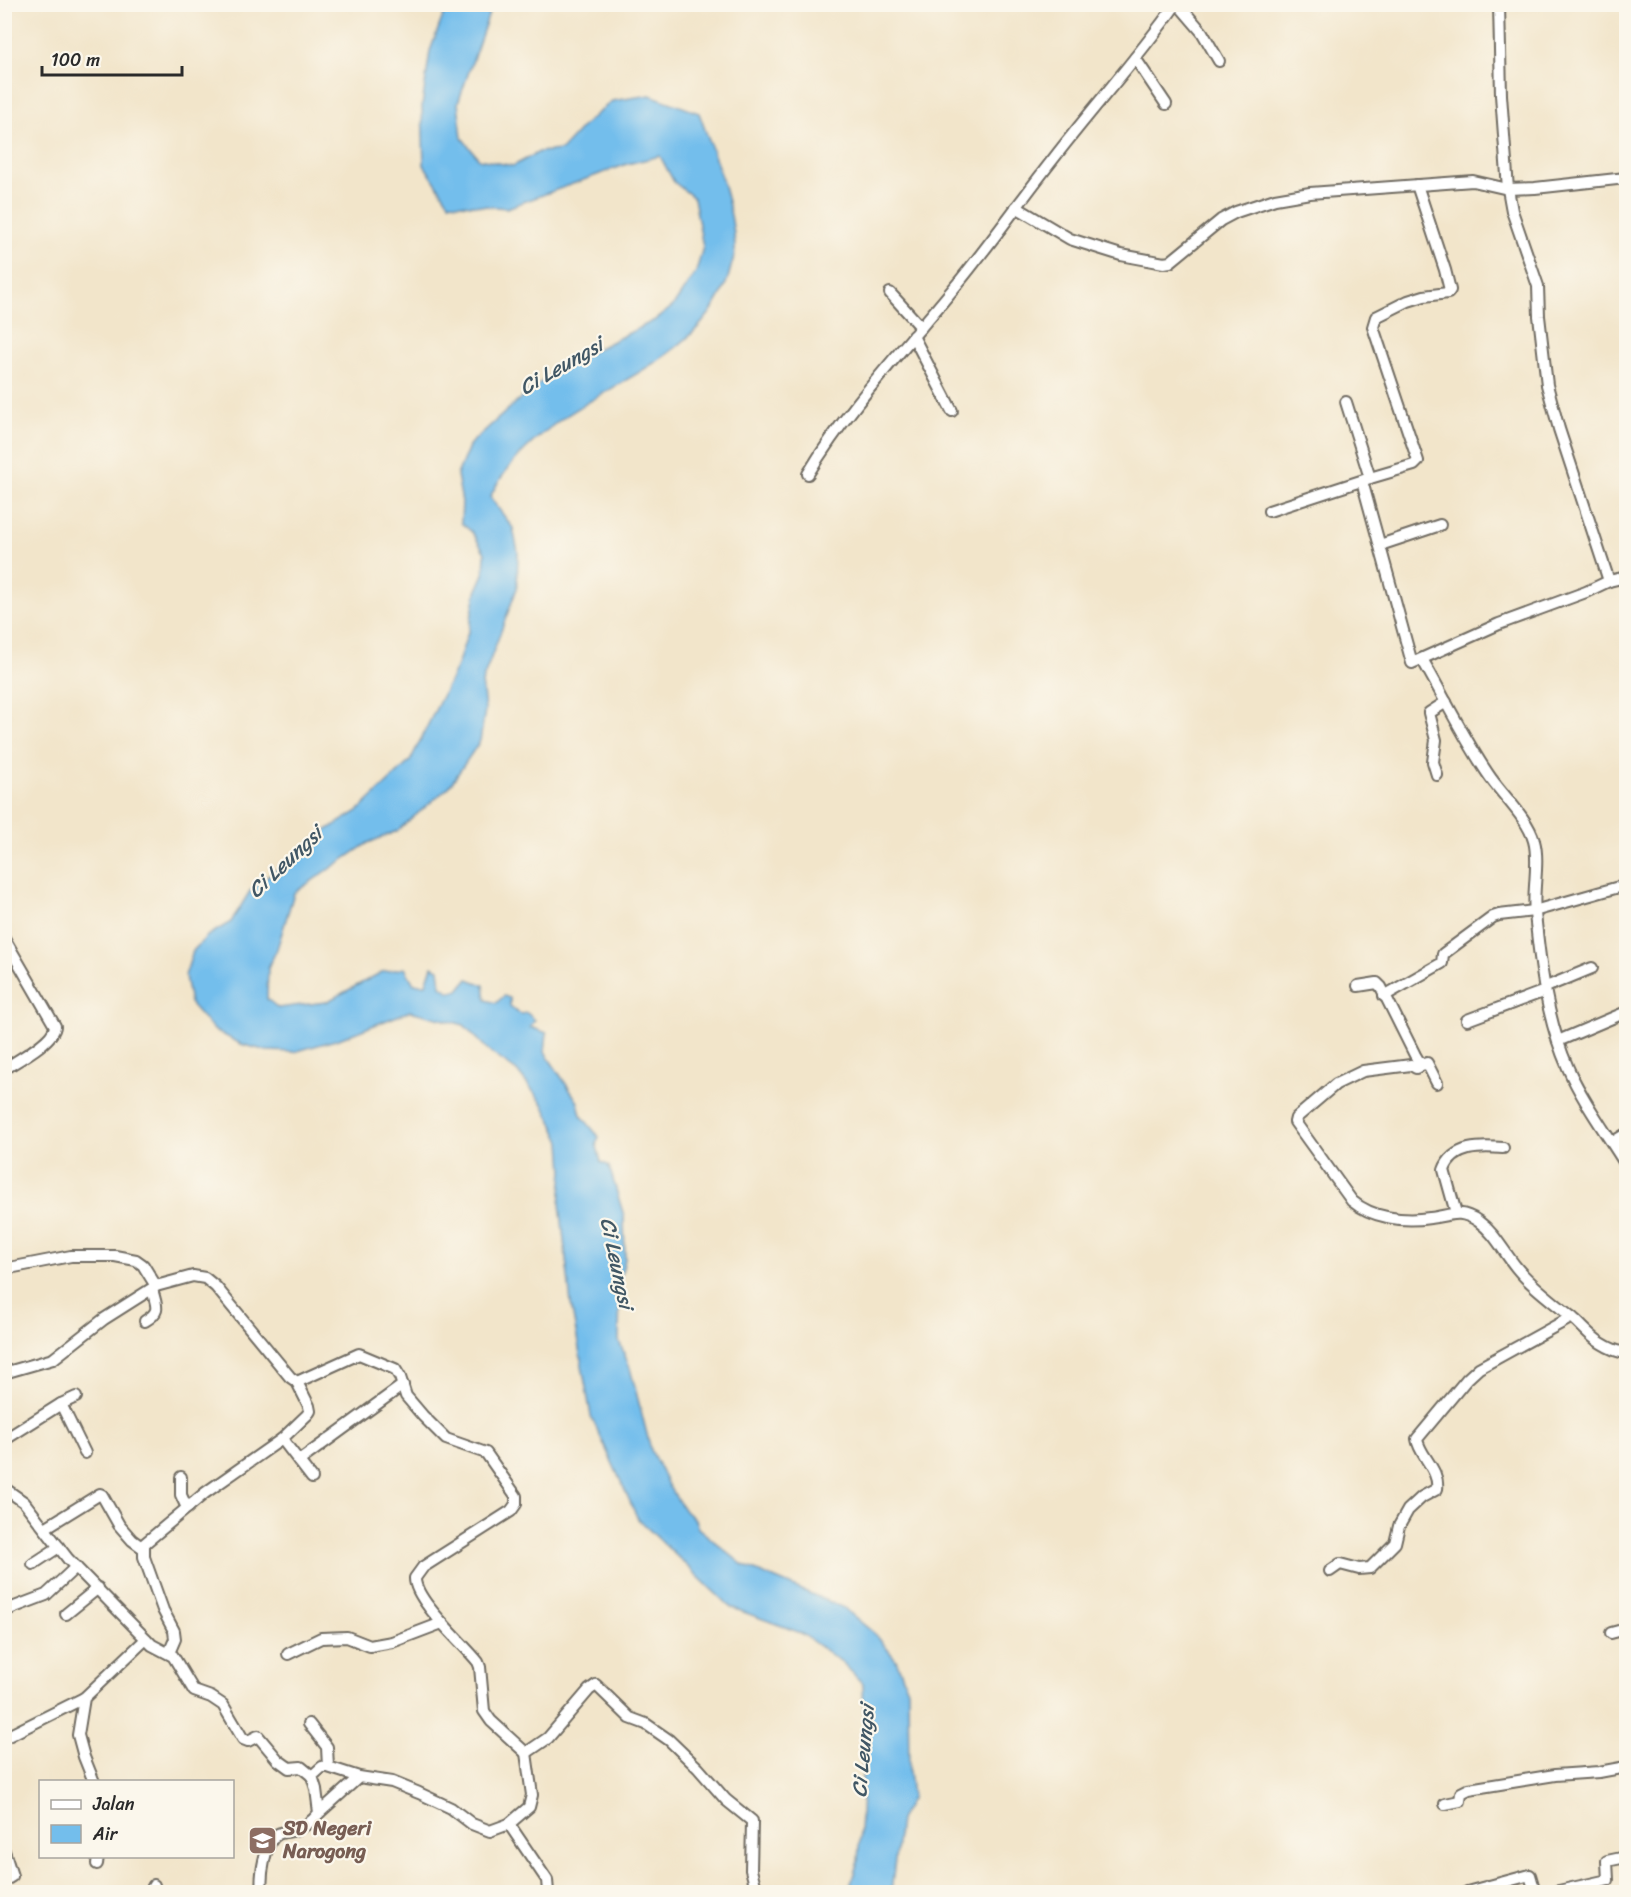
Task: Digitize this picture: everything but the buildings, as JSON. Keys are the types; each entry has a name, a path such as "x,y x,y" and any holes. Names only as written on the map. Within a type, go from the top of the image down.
{"street":[{"path":"808,474 861,400 973,264 1177,4 1202,32 1219,61"},
{"path":"1499,4 1501,95 1508,189 1512,211 1538,286 1547,385 1559,429 1609,581"},
{"path":"1625,4 1626,11"},
{"path":"1135,58 1166,104"},
{"path":"1016,207 1070,239 1120,255 1164,263 1170,262 1221,220 1275,199 1310,193 1473,181 1508,189 1626,178"},
{"path":"1269,512 1414,465 1418,461 1373,327 1376,317 1408,301 1424,296 1449,293 1450,290 1417,185"},
{"path":"890,293 921,327"},
{"path":"913,336 952,411"},
{"path":"1346,402 1380,544 1412,663 1499,624 1586,592 1609,581 1626,577"},
{"path":"1380,544 1440,525"},
{"path":"1422,659 1487,773 1528,826 1534,838 1536,849 1534,911 1553,1028 1578,1087 1626,1166"},
{"path":"1437,775 1433,762 1436,740 1429,713 1446,702"},
{"path":"1384,996 1442,963 1443,954 1493,917 1534,911 1626,885"},
{"path":"4,938 55,1026 55,1031 46,1041 4,1069"},
{"path":"1467,1020 1592,968"},
{"path":"1358,986 1377,983 1381,987 1421,1065"},
{"path":"1558,1041 1624,1013"},
{"path":"1437,1083 1426,1063 1416,1068 1411,1065 1363,1071 1336,1084 1296,1118 1295,1122 1352,1201 1363,1210 1382,1216 1420,1219 1456,1213 1476,1220 1490,1232 1516,1267 1530,1281 1599,1342 1615,1351 1626,1353"},
{"path":"1613,1142 1626,1134"},
{"path":"1456,1213 1444,1170 1445,1166 1462,1150 1480,1147 1503,1148"},
{"path":"4,1269 71,1256 115,1256 136,1260 142,1265 154,1288 157,1310 155,1315 145,1322"},
{"path":"4,1373 53,1359 104,1319 154,1288 193,1276 205,1278 216,1287 290,1377 297,1382 310,1411 282,1439 205,1493 147,1541 143,1548 144,1557 163,1610 174,1631 175,1639 169,1653"},
{"path":"1330,1571 1340,1564 1359,1569 1370,1568 1395,1542 1399,1526 1408,1510 1422,1497 1437,1489 1438,1485 1431,1466 1417,1439 1467,1379 1490,1361 1572,1317"},
{"path":"297,1382 359,1354 395,1369 409,1400 446,1438 486,1453 516,1496 516,1504 512,1511 417,1572 415,1578 416,1586 441,1623 478,1662 484,1711 491,1721 526,1753 532,1801 525,1812 508,1824 495,1830 485,1830 451,1808 392,1782 359,1777 328,1767 322,1767 312,1776"},
{"path":"299,1461 403,1385"},
{"path":"4,1440 76,1397"},
{"path":"61,1404 85,1453"},
{"path":"282,1439 312,1478"},
{"path":"181,1477 180,1490 187,1508"},
{"path":"4,1488 24,1502 76,1567 146,1639 159,1650 173,1656 194,1692 211,1697 223,1706 243,1739 248,1741 258,1736 278,1760 289,1768 301,1767 312,1776 319,1813"},
{"path":"45,1528 100,1494 106,1498 119,1525 132,1540 143,1548"},
{"path":"33,1564 59,1547"},
{"path":"4,1611 46,1595 76,1567"},
{"path":"66,1614 98,1588"},
{"path":"288,1654 321,1638 347,1637 370,1646 392,1642 441,1623"},
{"path":"1611,1633 1626,1629"},
{"path":"4,1738 84,1698 146,1639"},
{"path":"526,1753 548,1738 589,1690 596,1685 601,1688 630,1718 646,1724 669,1740 726,1800 752,1821 751,1870 757,1893"},
{"path":"84,1698 78,1735 93,1780"},
{"path":"309,1724 327,1746 328,1767"},
{"path":"1445,1804 1460,1801 1461,1793 1469,1789 1626,1767"},
{"path":"262,1893 266,1851 274,1837 312,1822 359,1777"},
{"path":"508,1824 547,1880 548,1893"},
{"path":"4,1851 12,1876 4,1881"},
{"path":"1554,1893 1608,1880 1606,1861 1626,1857"},
{"path":"1467,1893 1530,1872 1535,1893"}],"water":[{"name":"Ci Leungsi","path":"447,5 492,5 458,103 462,138 479,159 513,166 539,152 561,150 585,124 612,101 650,95 699,113 726,195 733,228 735,253 721,295 705,319 685,340 636,374 560,420 520,454 496,486 490,497 513,528 518,552 517,588 482,682 485,710 480,741 449,787 397,831 368,843 294,893 277,949 268,968 267,999 278,1008 326,1002 382,972 405,968 414,984 426,984 432,966 439,969 441,986 450,992 459,990 468,979 484,985 486,1000 496,1003 504,996 510,998 510,1006 521,1014 527,1013 535,1020 530,1027 547,1033 545,1051 578,1102 581,1115 599,1137 596,1143 601,1162 609,1166 624,1216 625,1259 620,1280 619,1341 630,1368 651,1450 669,1487 685,1511 695,1520 698,1528 743,1565 844,1608 876,1635 896,1660 908,1690 909,1771 912,1797 900,1820 891,1892 848,1892 858,1861 864,1719 863,1684 843,1663 801,1633 730,1607 638,1519 591,1416 571,1304 560,1204 563,1171 561,1142 543,1104 517,1071 490,1052 464,1025 410,1011 339,1039 294,1052 267,1051 241,1044 214,1030 190,1003 185,976 193,951 207,936 231,922 250,891 323,832 358,811 410,761 457,666 469,629 476,592 484,574 485,553 472,532 461,523 462,502 457,475 470,444 531,389 571,362 655,320 673,306 696,272 703,247 694,198 674,182 660,156 627,164 507,208 449,203 424,165 422,106 430,51"}],"place":[{"name":"SD Negeri Narogong","path":"262,1840"}]}
